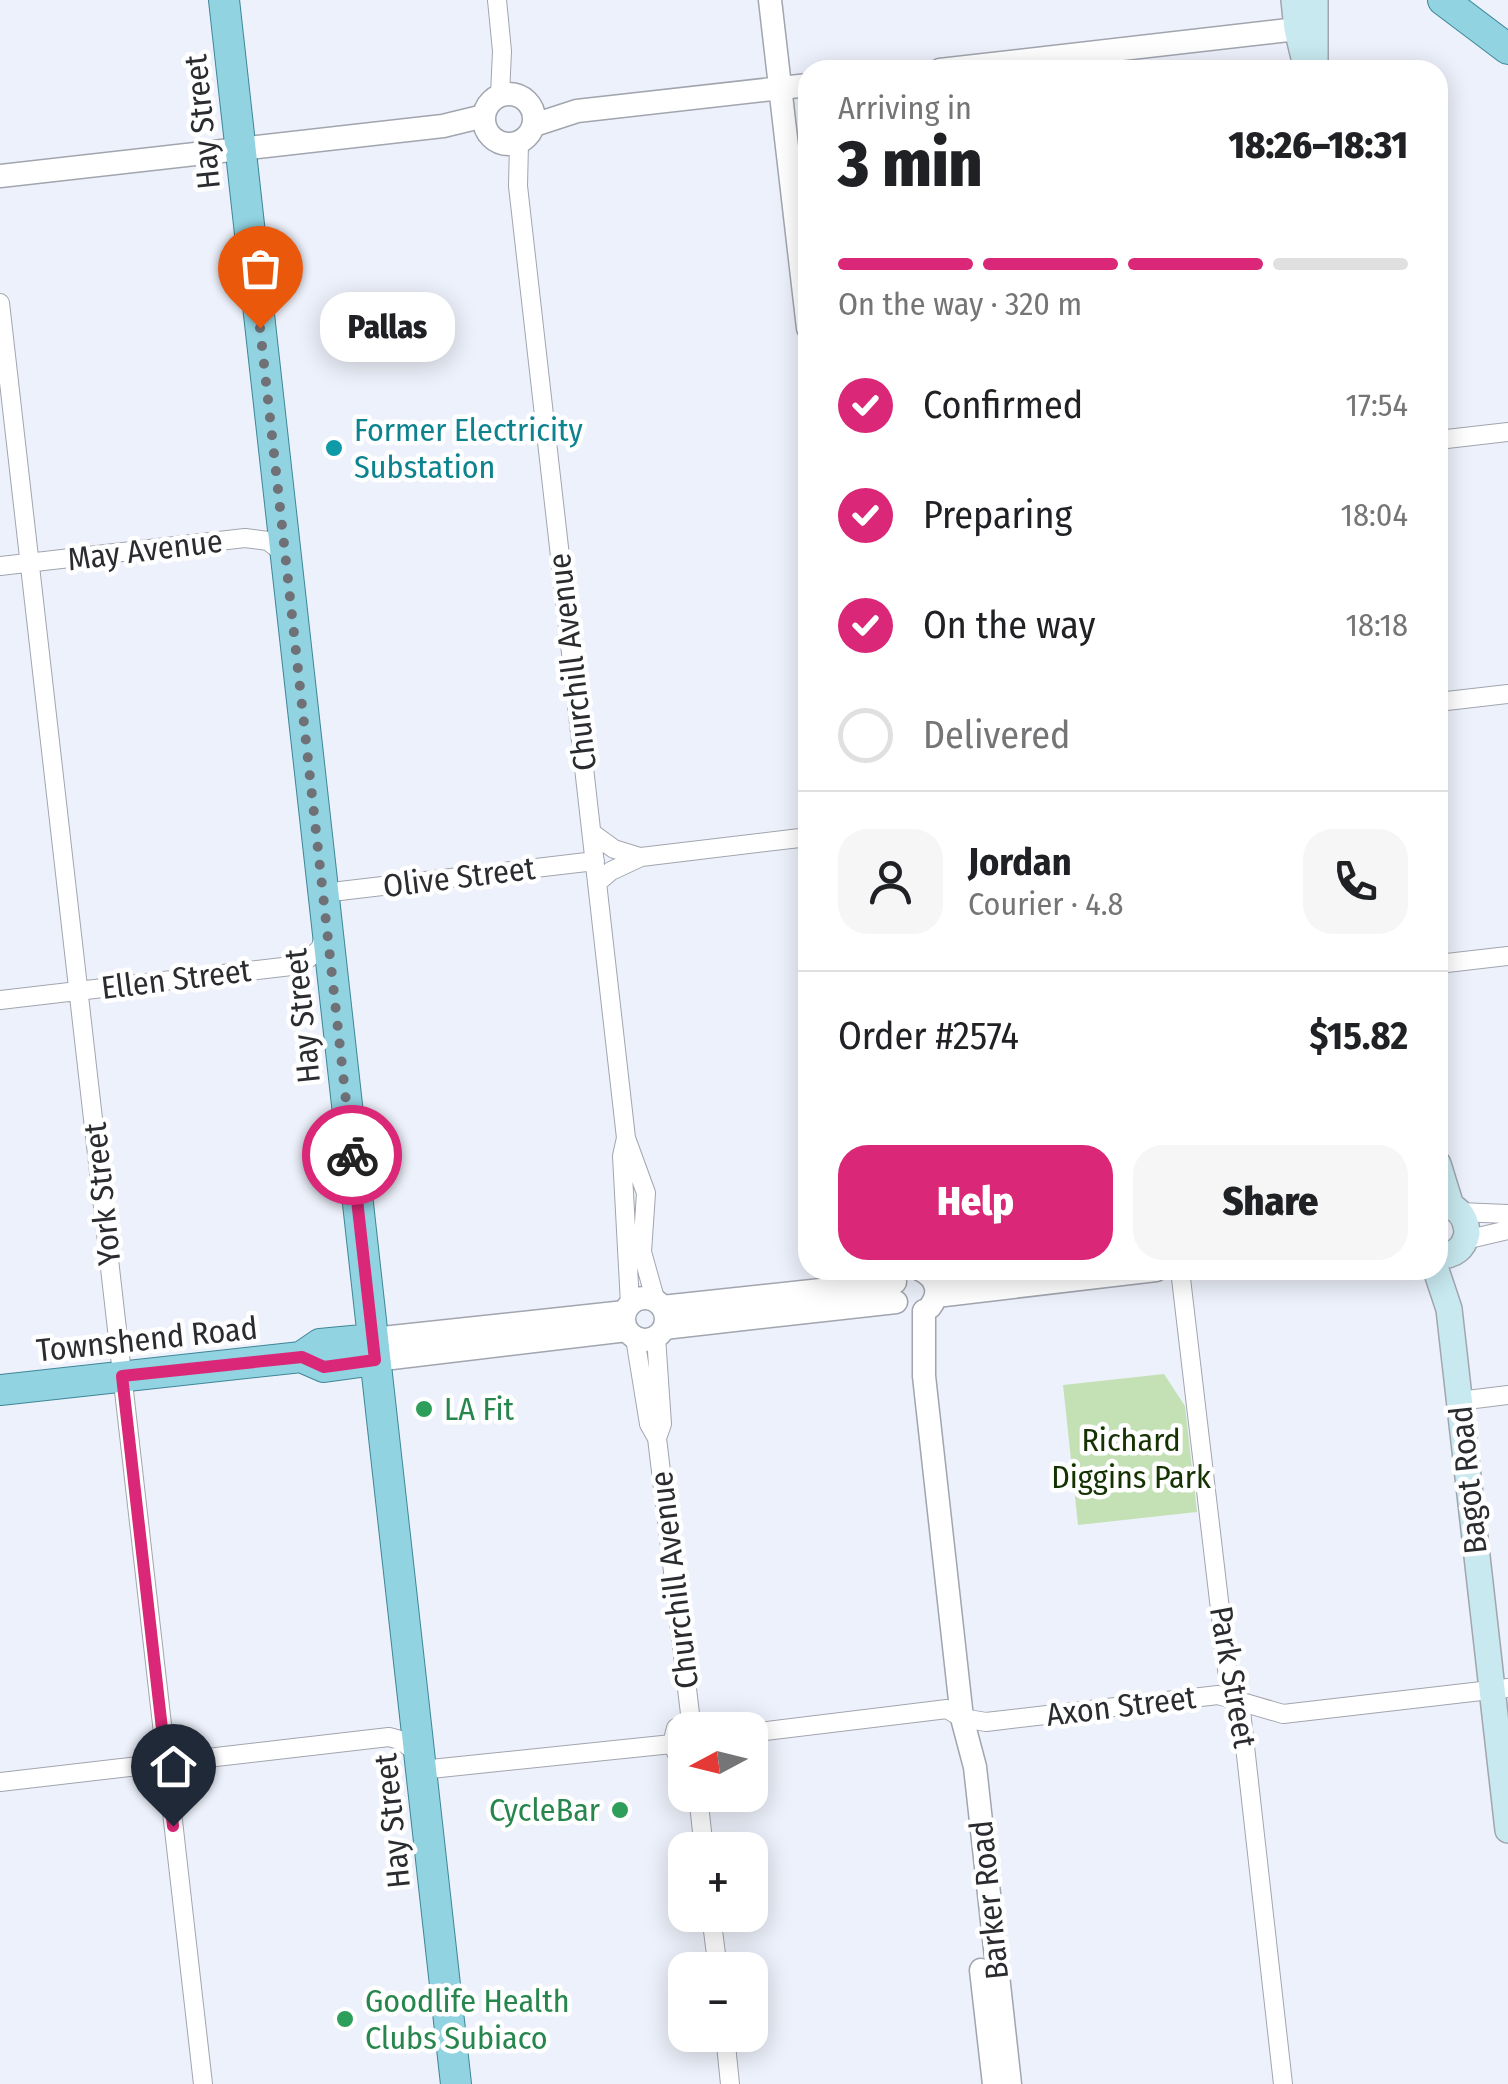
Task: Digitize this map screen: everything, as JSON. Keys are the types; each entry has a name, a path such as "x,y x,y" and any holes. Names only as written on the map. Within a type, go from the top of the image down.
{"main road":[{"name":"Hay Street","path":"224,0 453,2077"},
{"path":"1294,0 1305,60"},
{"path":"1315,0 1315,60"},
{"path":"1443,0 1508,49"},
{"name":"Bagot Road","path":"1449,1207 1466,1225 1448,1255 1449,1309 1500,1689 1508,1830"},
{"name":"Townshend Road","path":"0,1390 302,1357 320,1344 374,1350"}],"street":[{"name":"Churchill Avenue","path":"497,0 502,51 517,118 518,186 626,1138 646,1193 642,1252 644,1320"},
{"path":"770,0 798,242"},
{"path":"1069,60 1297,30"},
{"path":"517,118 490,103 485,122 493,138 517,118 798,86"},
{"path":"0,176 485,122"},
{"name":"York Street","path":"0,303 202,2084"},
{"path":"1448,439 1508,432"},
{"name":"May Avenue","path":"0,566 250,538 268,541 286,555"},
{"path":"1448,701 1508,694"},
{"path":"592,833 614,849 640,857"},
{"path":"597,884 616,868 640,857 798,838"},
{"name":"Olive Street","path":"325,908 595,861"},
{"name":"Ellen Street","path":"0,1000 300,965 320,949 325,908"},
{"path":"1448,963 1508,956"},
{"name":"Churchill Avenue","path":"626,1138 622,1156 662,1424 657,1438 696,1712"},
{"path":"1449,1207 1508,1214"},
{"path":"1448,1255 1508,1230"},
{"name":"Townshend Road","path":"374,1350 953,1280"},
{"name":"Townshend Road","path":"912,1287 1012,1280"},
{"name":"Park Street","path":"1181,1280 1228,1677 1240,1702 1283,2084"},
{"name":"Barker Road","path":"912,1287 962,1718 974,1766 1010,2084"},
{"path":"1460,1401 1508,1396"},
{"name":"Axon Street","path":"768,1731 947,1709 962,1718 986,1722 1218,1694 1283,1714 1500,1689"},
{"name":"Barker Road","path":"962,1718 960,1770 994,2084"},
{"path":"0,1782 388,1737 400,1740 420,1762 668,1751"},
{"path":"727,2052 730,2084"}],"green space":[{"name":"Richard Diggins Park","path":"1164,1374 1185,1406 1197,1512 1078,1525 1063,1385"}],"way so far":[{"path":"260,328 352,1155"}],"place":[{"name":"Pallas","path":"260,328"},
{"name":"Former Electricity Substation","path":"334,448"},
{"name":"LA Fit","path":"424,1409"},
{"name":"CycleBar","path":"620,1810"},
{"name":"Goodlife Health Clubs Subiaco","path":"345,2019"}],"route":[{"path":"173,1826 122,1376 302,1357 324,1367 375,1360 352,1155"}]}
